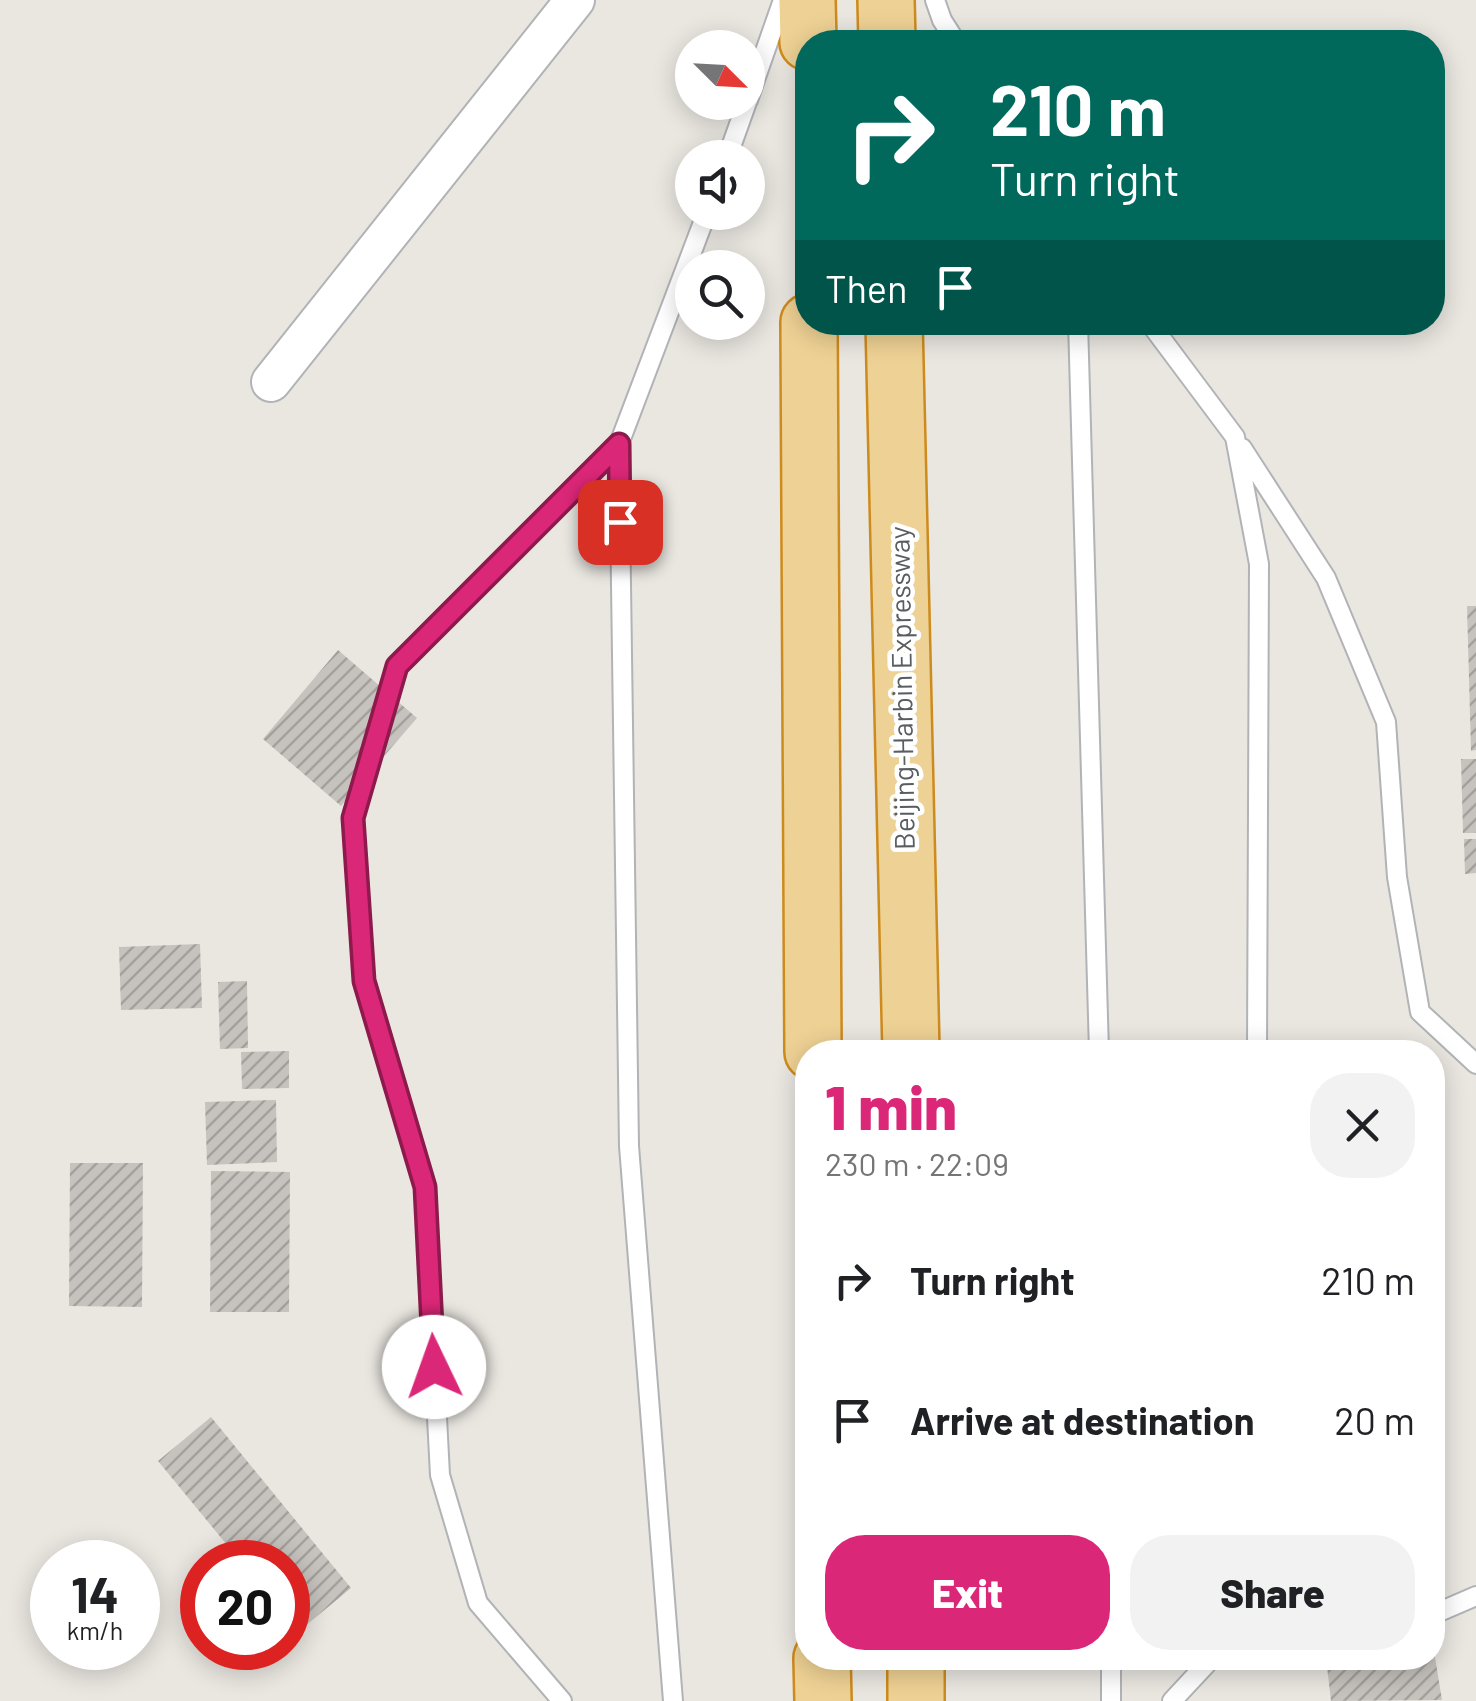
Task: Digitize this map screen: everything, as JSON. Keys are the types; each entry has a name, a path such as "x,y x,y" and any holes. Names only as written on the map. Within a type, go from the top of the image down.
{"highway":[{"path":"808,0 808,30"},
{"path":"886,0 887,30"},
{"path":"809,335 813,1040"},
{"name":"Beijing-Harbin Expressway","path":"894,335 911,1040"},
{"path":"822,1670 823,1701"},
{"path":"916,1670 916,1701"}],"street":[{"path":"271,382 575,0"}],"lane":[{"path":"765,52 784,0"},
{"path":"936,0 948,30"},
{"path":"673,1701 629,1146 619,444 700,230"},
{"path":"1078,335 1098,1040"},
{"path":"1159,335 1235,437 1326,578 1386,722 1396,877 1420,1012 1476,1064"},
{"path":"1235,437 1260,564 1257,1040"},
{"path":"562,1701 478,1603 440,1476 425,1187 364,981 353,818 397,666 619,444"},
{"path":"1445,1609 1476,1596"},
{"path":"1111,1670 1112,1701"},
{"path":"1172,1701 1201,1670"}],"building":[{"path":"1467,606 1476,606 1476,750 1471,751"},
{"path":"338,650 417,718 341,806 263,739"},
{"path":"1461,759 1476,759 1476,833 1463,833"},
{"path":"1464,839 1476,839 1476,873 1465,874"},
{"path":"200,944 202,1008 121,1010 119,947"},
{"path":"247,981 248,1048 220,1049 218,982"},
{"path":"289,1051 289,1088 242,1089 241,1052"},
{"path":"276,1100 277,1162 207,1165 205,1102"},
{"path":"70,1163 143,1163 142,1307 69,1306"},
{"path":"211,1171 290,1172 289,1312 210,1312"},
{"path":"211,1417 351,1588 310,1622 310,1540 223,1540 158,1461"},
{"path":"1327,1670 1437,1670 1442,1700 1331,1701"}],"route":[{"path":"434,1367 425,1187 364,981 353,818 397,666 619,444 620,522"}]}
